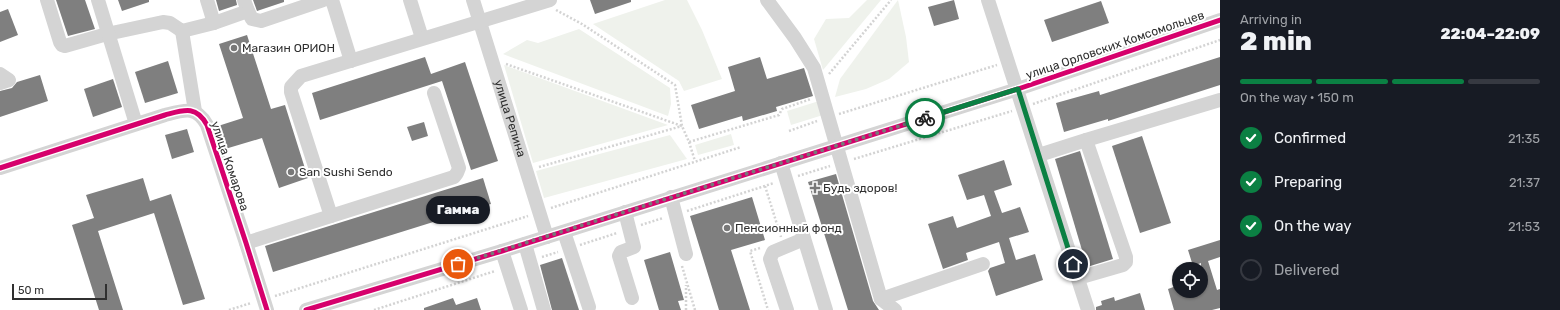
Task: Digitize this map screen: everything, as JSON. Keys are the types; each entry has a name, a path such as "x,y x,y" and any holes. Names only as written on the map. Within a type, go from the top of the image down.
{"street":[{"path":"47,0 60,42 63,46 107,34 163,22 170,23 182,31 195,111"},
{"path":"98,0 107,34 136,124"},
{"path":"207,0 214,23"},
{"path":"182,31 214,23 246,6 252,19 261,21 322,0"},
{"path":"330,0 351,60"},
{"path":"410,0 422,38"},
{"name":"улица Репина","path":"473,0 547,237"},
{"path":"767,0 795,38 814,68 822,90 881,299 895,310"},
{"path":"988,0 1018,89 1088,310"},
{"path":"331,216 291,92 291,87 301,76 545,1"},
{"name":"улица Орловских Комсомольцев","path":"315,309 1018,89 1220,20"},
{"path":"0,74 9,80 0,83"},
{"path":"246,243 454,177 459,168 434,93"},
{"path":"1038,155 1220,100"},
{"name":"улица Комарова","path":"0,168 178,111 195,111 202,116 207,125 265,305"},
{"path":"1078,278 1123,265 1126,262 1126,257 1086,140"},
{"path":"781,163 826,310"},
{"path":"671,197 686,254"},
{"path":"625,212 634,247 622,252 619,256 632,298"},
{"path":"564,232 589,307"},
{"path":"787,310 770,255 773,252 804,238"},
{"path":"525,244 544,310"},
{"path":"502,251 522,310"},
{"path":"881,299 983,264"}],"path":[{"path":"689,142 779,116 782,109 822,90 891,0"},
{"path":"545,1 675,85 682,126 695,161"},
{"path":"1033,104 1220,40"},
{"path":"491,59 682,126"},
{"path":"789,131 829,117 1009,62"},
{"path":"794,177 1014,110"},
{"path":"526,170 682,126"},
{"path":"229,310 265,305 539,212 741,147"},
{"path":"686,254 682,266 695,310"},
{"path":"686,281 686,310"}],"shaded area":[{"path":"665,0 687,0 702,30 722,79 684,91 679,81 593,24"},
{"path":"867,0 881,0 823,70 814,39 826,19 849,18"},
{"path":"898,0 906,37 909,62 889,79 866,89 835,97 840,79"},
{"path":"579,29 670,88 671,104 668,116 503,54 527,40 538,43"},
{"path":"504,65 668,125 533,163"},
{"path":"819,101 823,115 791,125 787,111"},
{"path":"731,134 734,145 698,155 695,145"},
{"path":"670,135 687,159 544,198 536,171"}],"building":[{"path":"56,0 85,0 95,29 68,36"},
{"path":"118,0 149,0 149,2 122,11"},
{"path":"216,0 236,0 237,5 219,11"},
{"path":"253,0 284,0 284,2 257,11"},
{"path":"590,0 631,0 631,2 595,14"},
{"path":"954,0 959,19 934,26 928,7"},
{"path":"1101,1 1109,23 1052,42 1044,20"},
{"path":"8,9 18,35 0,42 0,12"},
{"path":"247,35 271,109 285,105 308,178 279,188 262,138 225,149 218,126 243,118 219,44"},
{"path":"425,57 431,74 465,62 498,161 471,170 442,81 320,120 312,93"},
{"path":"760,57 767,79 804,68 813,96 776,107 777,111 743,121 742,116 699,129 691,105 735,91 728,67"},
{"path":"1220,57 1220,85 1108,121 1108,119 1064,132 1056,103 1099,91 1100,95"},
{"path":"168,61 178,93 145,103 135,72"},
{"path":"40,75 48,101 0,117 0,91 12,88 17,82"},
{"path":"113,79 122,107 93,117 84,89"},
{"path":"424,122 428,136 412,141 407,127"},
{"path":"187,129 194,152 172,159 165,135"},
{"path":"1142,136 1171,223 1140,233 1112,146"},
{"path":"1080,151 1113,259 1087,267 1055,159"},
{"path":"1004,160 1012,185 994,191 1002,213 1020,207 1029,232 1009,238 1016,260 1035,254 1043,280 996,296 988,271 990,268 1005,263 999,242 966,253 968,260 943,269 928,224 953,216 957,228 991,216 984,195 967,200 958,175"},
{"path":"836,174 873,301 879,310 848,310 808,182"},
{"path":"143,178 150,201 171,194 205,299 183,305 154,213 98,231 123,310 99,310 72,225 94,218 86,195"},
{"path":"483,178 491,204 273,272 265,246"},
{"name":"Пенсионный фонд","path":"752,197 765,240 731,250 750,310 719,310 690,216"},
{"path":"1220,240 1220,257 1208,261 1217,290 1220,289 1220,308 1212,310 1174,310 1168,289 1172,288 1172,298 1208,298 1208,262 1192,262 1188,250"},
{"path":"670,252 684,300 678,301 681,310 659,310 644,260"},
{"path":"562,258 579,310 552,310 540,265"},
{"path":"1140,293 1145,310 1096,310 1096,307 1102,305 1101,301 1114,297 1115,301"},
{"path":"453,298 456,305 477,298 481,310 424,310 424,308"}],"cycle path":[{"path":"306,310 502,251 1018,89 1220,20"},
{"path":"0,168 165,115 184,111 198,114 207,125 267,310"}],"way so far":[{"path":"458,264 925,118"}],"place":[{"name":"Магазин ОРИОН","path":"234,48"},
{"name":"San Sushi Sendo","path":"291,172"},
{"name":"Будь здоров!","path":"815,188"},
{"name":"Пенсионный фонд","path":"727,228"},
{"name":"Гамма","path":"458,264"}],"route":[{"path":"925,118 1018,89 1073,264"}]}
